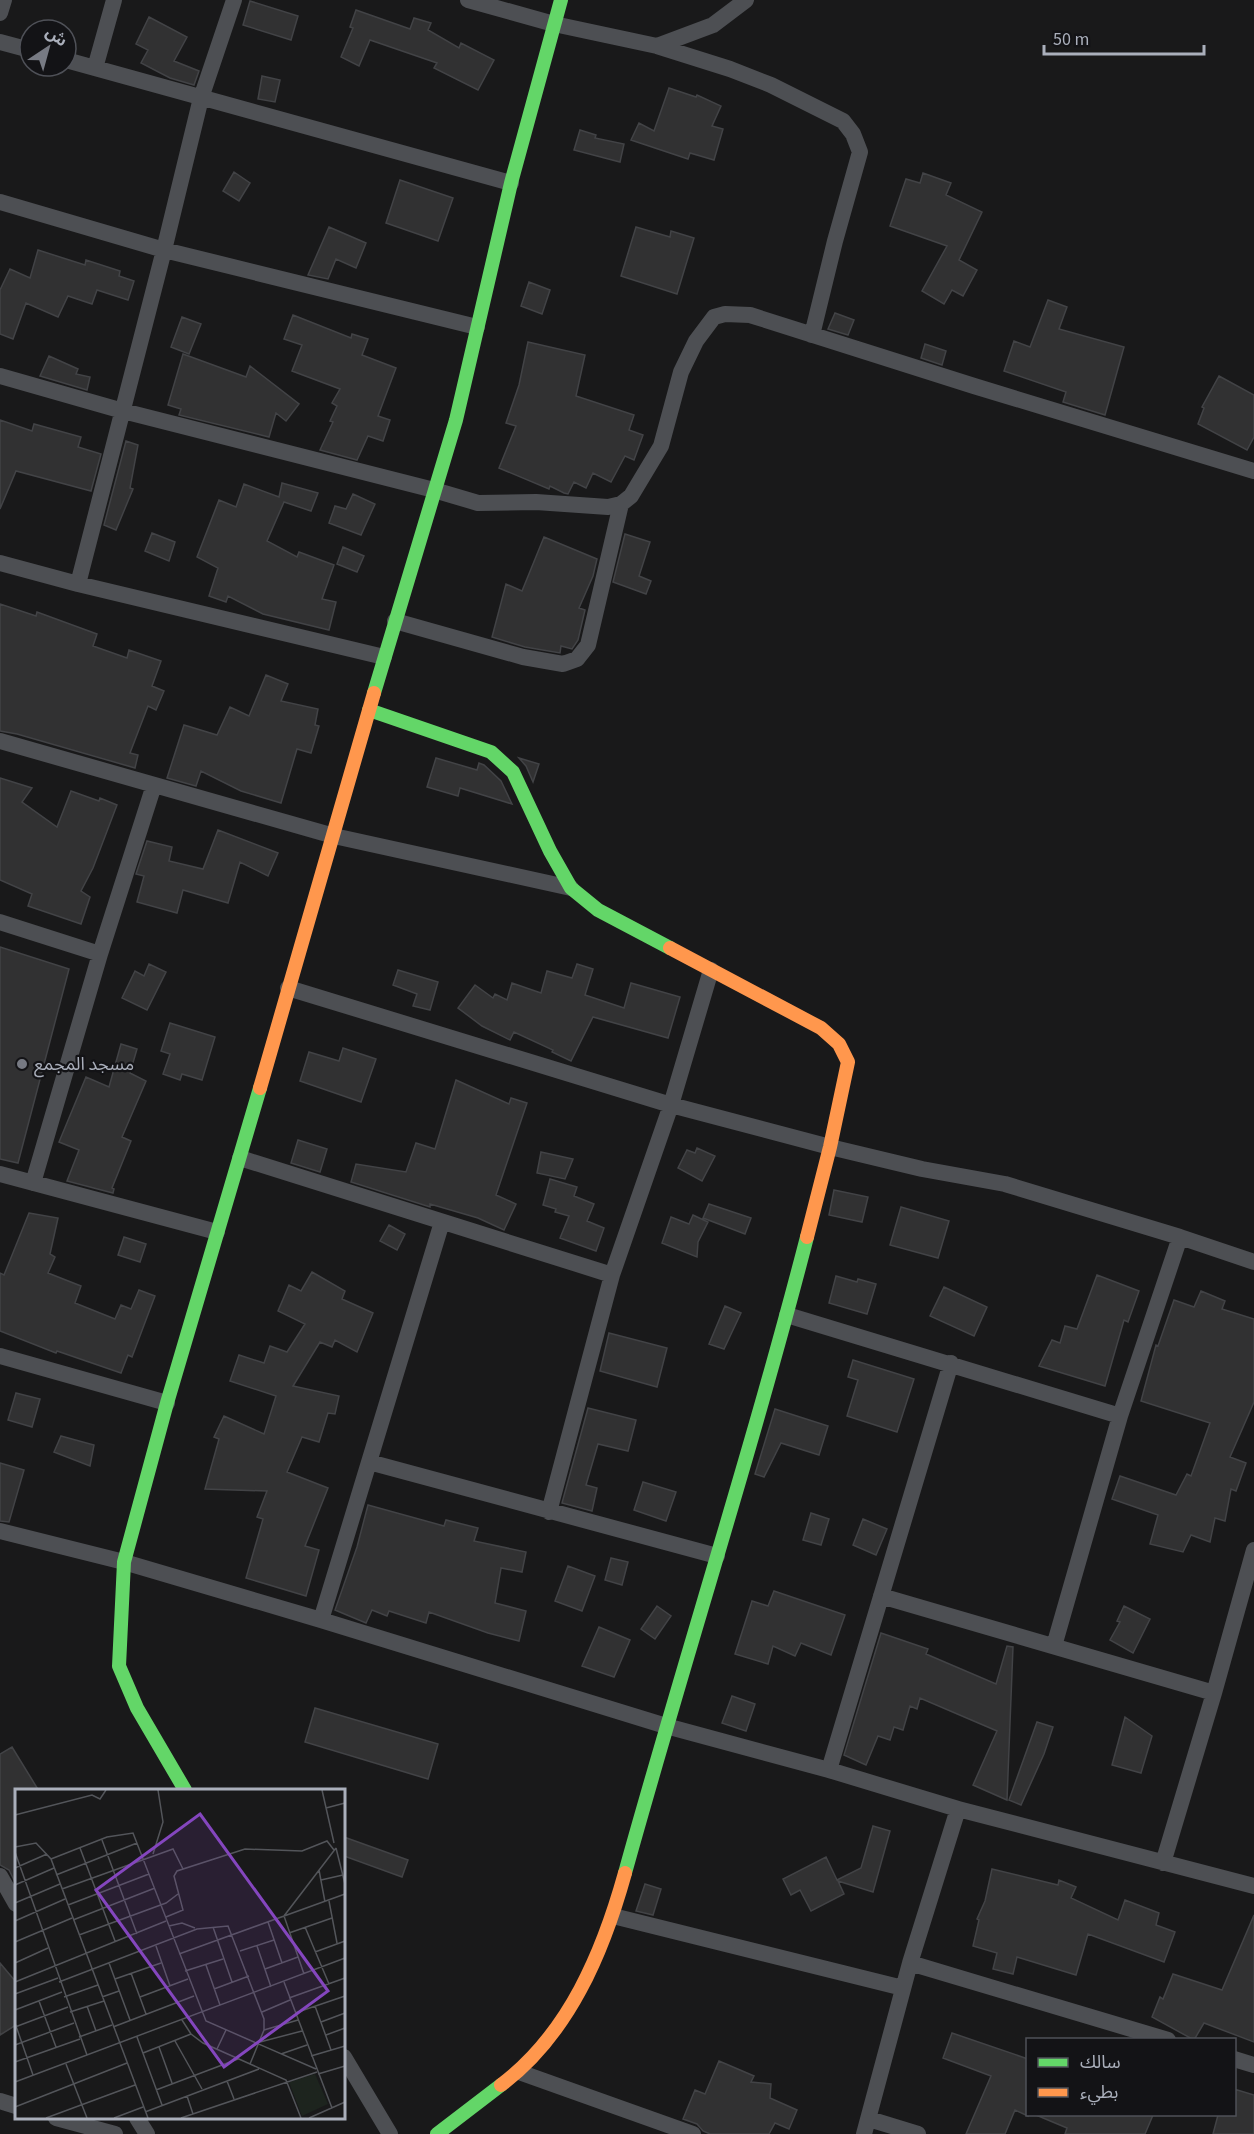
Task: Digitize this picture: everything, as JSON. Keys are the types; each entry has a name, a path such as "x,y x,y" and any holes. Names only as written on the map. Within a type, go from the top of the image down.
{"street":[{"path":"0,13 4,0"},
{"path":"95,68 114,0"},
{"path":"78,584 201,98 234,0"},
{"path":"468,0 554,24 657,46 730,69 771,85 843,121 853,134 860,152 812,335"},
{"path":"184,1789 137,1708 119,1666 124,1562 167,1403 384,657 456,420 511,183 561,0"},
{"path":"657,46 713,25 746,0"},
{"path":"0,42 18,47"},
{"path":"78,63 511,183"},
{"path":"0,202 164,250 477,327"},
{"path":"0,376 123,411 478,503 536,502 609,507 621,504 631,496 661,446 681,372 696,341 714,316 750,315 1254,471"},
{"path":"395,621 523,657 563,664 577,659 588,645 621,504"},
{"path":"0,563 78,584 384,657"},
{"path":"369,710 491,752 513,772 550,851 571,888 598,910 821,1028 839,1044 848,1062 830,1147 787,1315 666,1726 613,1916 583,1986 555,2032 519,2072 437,2134"},
{"path":"0,741 333,836 571,888"},
{"path":"33,1183 100,954 154,785"},
{"path":"0,922 100,954"},
{"path":"549,1512 612,1275 671,1105 711,970"},
{"path":"288,988 671,1105 922,1169 1005,1184 1254,1262"},
{"path":"240,1158 612,1275"},
{"path":"0,1174 217,1232"},
{"path":"321,1620 442,1222"},
{"path":"1054,1646 1120,1416 1180,1237"},
{"path":"787,1315 1120,1416"},
{"path":"0,1356 167,1403"},
{"path":"829,1770 951,1363"},
{"path":"369,1462 717,1556"},
{"path":"0,1531 124,1562 666,1726 829,1770 958,1809 1254,1886"},
{"path":"1163,1863 1254,1550"},
{"path":"881,1596 1214,1693"},
{"path":"918,2134 866,2127 910,1963 958,1809"},
{"path":"0,1876 15,1902"},
{"path":"613,1916 903,1988"},
{"path":"910,1963 1161,2038"},
{"path":"345,2059 390,2134"},
{"path":"1236,2060 1254,2065"},
{"path":"519,2072 693,2134"},
{"path":"0,2101 15,2106"},
{"path":"60,2119 115,2134"},
{"path":"138,2119 147,2134"}],"building":[{"path":"250,1 298,16 291,40 243,25"},
{"path":"356,10 410,29 414,18 431,23 428,30 459,48 461,43 494,60 478,90 434,68 437,63 370,40 359,66 341,57 353,28 350,27"},
{"path":"149,17 187,37 174,61 199,71 194,85 170,78 141,63 148,50 136,44"},
{"path":"262,76 280,80 275,102 258,99"},
{"path":"669,88 696,97 697,95 721,106 712,126 723,129 714,160 690,153 688,159 631,140 639,123 654,131"},
{"path":"580,130 596,135 595,138 624,144 620,162 574,150"},
{"path":"234,172 250,183 239,201 223,191"},
{"path":"923,173 951,183 946,195 982,212 959,260 977,270 963,296 952,290 944,304 922,291 947,246 890,226 906,179 920,183"},
{"path":"400,180 453,198 438,241 386,223"},
{"path":"329,227 366,243 356,268 336,259 328,279 308,275"},
{"path":"636,227 670,237 671,231 694,238 677,294 621,276"},
{"path":"38,250 85,265 86,260 120,271 119,276 134,281 128,300 97,290 92,304 68,296 58,317 26,303 13,339 0,334 0,290 10,269 30,278"},
{"path":"529,282 550,290 542,314 521,306"},
{"path":"1048,300 1067,307 1059,329 1124,347 1105,415 1063,402 1066,392 1004,371 1014,341 1030,347"},
{"path":"835,313 854,320 848,335 828,329"},
{"path":"293,315 351,338 352,334 368,339 362,355 396,368 378,416 390,420 383,441 368,436 357,460 320,450 333,422 330,421 337,406 332,403 340,389 292,371 302,345 284,339"},
{"path":"182,317 201,324 189,354 171,347"},
{"path":"528,342 585,355 576,396 634,415 629,430 643,435 634,460 625,456 611,482 593,473 586,488 574,482 568,494 550,486 549,489 499,468 516,426 506,423 519,385"},
{"path":"925,344 946,351 942,365 921,358"},
{"path":"183,354 246,377 250,366 299,404 286,421 276,413 269,437 179,415 181,409 168,405"},
{"path":"49,356 78,369 76,374 90,377 87,390 40,376"},
{"path":"1219,376 1254,395 1254,437 1247,450 1198,424 1204,408 1202,407"},
{"path":"0,420 32,431 34,424 81,437 78,447 101,454 91,491 16,471 0,509"},
{"path":"126,441 138,445 130,488 133,489 116,530 104,525"},
{"path":"282,483 318,493 311,511 284,502 267,541 297,557 299,552 334,565 322,599 336,602 329,630 263,614 228,596 226,602 209,596 218,568 197,557 219,500 236,507 244,484 279,497"},
{"path":"353,494 375,504 361,535 329,523 335,506 346,509"},
{"path":"152,533 175,542 169,561 145,551"},
{"path":"625,534 650,542 639,576 651,581 646,594 613,582"},
{"path":"544,537 597,559 593,576 579,608 585,610 578,640 572,649 561,646 560,653 525,647 492,637 506,584 522,591"},
{"path":"343,547 364,556 357,572 337,564"},
{"path":"0,604 36,616 37,612 97,634 93,646 127,658 129,650 161,661 152,686 164,691 156,710 148,706 130,753 138,755 135,768 0,731"},
{"path":"266,675 288,684 281,701 318,709 315,725 319,726 311,753 297,749 281,803 241,791 201,771 196,786 167,778 184,725 217,735 230,707 249,716"},
{"path":"436,758 477,770 479,763 484,765 501,781 512,804 460,788 458,796 427,787"},
{"path":"519,758 539,764 533,782 526,766"},
{"path":"0,778 32,788 22,802 57,827 71,791 117,805 93,868 81,891 90,897 81,924 28,906 32,894 0,880"},
{"path":"218,830 278,853 268,876 240,862 228,903 183,890 177,913 137,902 144,876 136,874 147,841 172,847 169,861 203,869"},
{"name":"مسجد المجمع","path":"0,947 69,969 18,1163 0,1159"},
{"path":"149,964 166,972 147,1010 122,998 135,971 144,976"},
{"path":"577,964 593,969 585,995 624,1008 631,983 680,997 668,1038 593,1017 571,1061 514,1032 510,1040 482,1026 458,1008 475,985 493,998 495,994 507,1000 512,983 541,993 547,971 572,978"},
{"path":"398,970 438,982 430,1010 413,1006 417,994 393,985"},
{"path":"170,1023 215,1037 202,1080 182,1074 180,1080 163,1074 170,1054 161,1051"},
{"path":"121,1044 137,1049 130,1073 146,1081 122,1137 131,1141 112,1188 113,1193 67,1181 79,1150 59,1142 86,1077 109,1087"},
{"path":"343,1048 376,1059 361,1102 300,1081 309,1052 339,1061"},
{"path":"456,1080 509,1104 511,1098 527,1103 496,1195 516,1204 504,1230 478,1218 430,1204 430,1207 351,1182 356,1164 406,1172 416,1143 435,1149"},
{"path":"298,1140 327,1149 320,1172 291,1163"},
{"path":"697,1148 715,1156 702,1181 678,1168 687,1150 695,1153"},
{"path":"541,1152 573,1159 565,1179 537,1173"},
{"path":"550,1179 577,1187 574,1196 594,1204 587,1221 604,1228 596,1251 560,1238 569,1216 543,1205"},
{"path":"834,1190 868,1197 862,1222 829,1215"},
{"path":"709,1204 751,1218 745,1234 703,1218"},
{"path":"901,1207 949,1221 938,1258 890,1245"},
{"path":"29,1213 58,1218 50,1254 55,1257 48,1273 81,1286 75,1303 115,1319 121,1305 131,1309 139,1290 155,1296 132,1357 128,1355 121,1373 57,1351 56,1353 0,1331 0,1273 4,1275"},
{"path":"693,1215 708,1222 698,1242 697,1257 662,1243 671,1217 689,1224"},
{"path":"389,1225 405,1234 397,1250 380,1241"},
{"path":"124,1237 146,1244 140,1262 118,1255"},
{"path":"312,1272 345,1291 342,1299 373,1313 357,1352 335,1340 332,1347 320,1342 293,1386 339,1396 335,1414 328,1413 319,1442 302,1437 287,1472 328,1488 305,1546 319,1550 306,1596 246,1578 263,1519 257,1517 267,1491 205,1489 219,1439 214,1437 224,1416 264,1434 276,1396 230,1381 239,1355 264,1363 270,1346 287,1352 305,1324 278,1311 289,1285 301,1291"},
{"path":"1097,1275 1139,1291 1128,1322 1124,1320 1105,1386 1039,1366 1052,1340 1060,1343 1065,1326 1077,1329"},
{"path":"836,1276 876,1284 867,1314 829,1303"},
{"path":"944,1287 987,1307 974,1336 930,1316"},
{"path":"1201,1291 1225,1301 1222,1309 1254,1319 1254,1402 1230,1457 1246,1463 1236,1491 1231,1489 1225,1521 1215,1518 1210,1542 1191,1535 1183,1552 1150,1544 1158,1515 1112,1499 1120,1476 1176,1495 1187,1474 1191,1476 1210,1423 1141,1401 1156,1345 1158,1346 1174,1300 1194,1307"},
{"path":"725,1306 741,1313 724,1349 709,1344"},
{"path":"609,1333 667,1348 657,1387 600,1371"},
{"path":"853,1360 914,1379 897,1432 847,1416 858,1380 848,1377"},
{"path":"16,1393 40,1399 32,1427 8,1420"},
{"path":"588,1408 636,1420 628,1451 598,1444 586,1485 597,1488 592,1511 562,1503"},
{"path":"775,1409 828,1426 819,1455 781,1443 764,1477 755,1474"},
{"path":"61,1436 94,1445 90,1466 54,1452"},
{"path":"0,1463 24,1470 9,1522 0,1521"},
{"path":"643,1482 676,1492 666,1521 634,1510"},
{"path":"368,1505 444,1526 446,1520 478,1528 474,1541 526,1552 522,1572 501,1568 495,1603 526,1611 519,1641 488,1633 429,1612 426,1623 389,1611 387,1616 372,1610 366,1623 335,1610 357,1547"},
{"path":"811,1513 829,1519 821,1545 803,1540"},
{"path":"863,1519 887,1529 876,1555 853,1545"},
{"path":"611,1558 628,1562 622,1585 605,1580"},
{"path":"568,1566 595,1576 582,1611 555,1601"},
{"path":"774,1591 845,1615 831,1655 801,1643 795,1656 773,1646 768,1664 735,1654 752,1601 768,1606"},
{"path":"657,1606 671,1616 655,1639 641,1629"},
{"path":"1124,1606 1150,1619 1133,1653 1110,1640 1120,1622 1117,1621"},
{"path":"599,1627 630,1640 614,1677 582,1666"},
{"path":"881,1633 928,1649 926,1654 996,1684 1007,1646 1013,1647 1007,1800 973,1785 997,1731 920,1698 917,1709 910,1706 903,1730 894,1727 890,1740 878,1736 866,1765 844,1755"},
{"path":"732,1696 755,1704 746,1731 722,1723"},
{"path":"315,1708 438,1744 428,1779 305,1742"},
{"path":"1125,1717 1152,1736 1141,1773 1112,1765"},
{"path":"1037,1722 1053,1727 1044,1754 1021,1805 1009,1800"},
{"path":"12,1747 38,1789 15,1789 15,1882 9,1870 0,1865 0,1754"},
{"path":"873,1826 890,1831 873,1892 838,1881 844,1894 811,1911 800,1890 791,1895 783,1879 826,1857 837,1880 861,1868"},
{"path":"345,1837 408,1860 402,1877 345,1856"},
{"path":"992,1869 1058,1885 1059,1880 1076,1887 1071,1898 1118,1920 1125,1900 1159,1913 1156,1925 1175,1932 1164,1962 1088,1934 1076,1975 1017,1957 1013,1974 993,1969 997,1953 973,1946 979,1920 977,1919 985,1901"},
{"path":"645,1884 661,1889 653,1915 636,1911"},
{"path":"1254,1915 1254,2042 1204,2023 1195,2038 1190,2038 1152,2017 1160,1997 1163,1999 1173,1974 1222,1990"},
{"path":"0,1963 15,1981 15,2026 0,2035"},
{"path":"952,2033 1026,2058 1026,2115 1015,2110 1005,2134 966,2134 991,2076 943,2058"},
{"path":"719,2061 754,2076 751,2082 771,2084 770,2098 797,2110 789,2129 775,2123 769,2134 710,2134 703,2131 697,2124 683,2119 695,2090 705,2094"},
{"path":"1236,2090 1254,2095 1254,2134 1213,2134 1218,2116 1236,2116"},
{"path":"1038,2116 1153,2116 1145,2134 1065,2134 1067,2128"}],"traffic: fast":[{"path":"374,693 456,420 511,183 561,0"},
{"path":"369,710 491,752 513,772 550,851 571,888 598,910 670,948"},
{"path":"184,1789 137,1708 119,1666 124,1562 167,1403 260,1088"},
{"path":"625,1873 764,1396 807,1237"},
{"path":"437,2134 501,2085"}],"traffic: slow":[{"path":"260,1088 374,693"},
{"path":"670,948 821,1028 839,1044 848,1062 830,1147 807,1237"},
{"path":"501,2085 546,2041 580,1990 606,1932 625,1873"}],"place":[{"name":"مسجد المجمع","path":"22,1064"}]}
